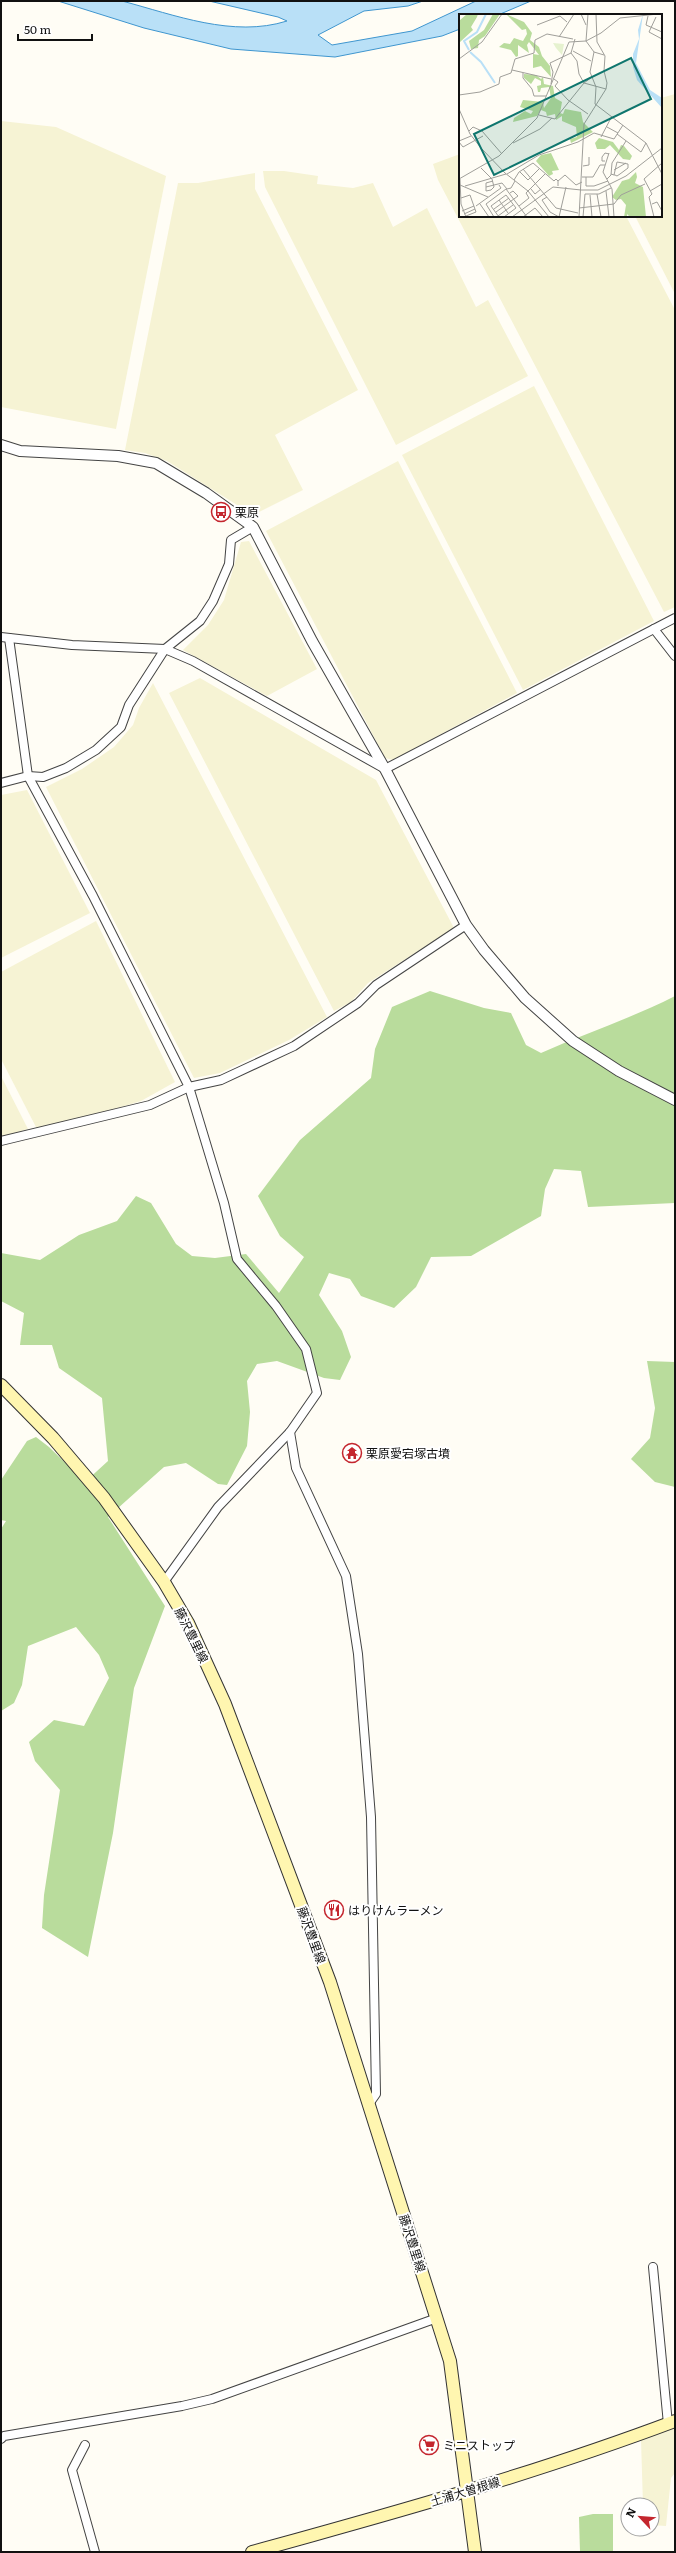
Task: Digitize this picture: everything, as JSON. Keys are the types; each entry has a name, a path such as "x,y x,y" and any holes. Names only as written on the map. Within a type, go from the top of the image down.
{"main road":[{"name":"藤沢豊里線","path":"1,1385 53,1438 104,1498 164,1582 188,1623 225,1704 330,1982 450,2361 475,2552"},
{"name":"土浦大曽根線","path":"252,2552 468,2490 587,2452 671,2422"}],"street":[{"path":"1,445 20,451 118,456 156,463 206,493 253,527 312,641 385,769 466,925 501,972 535,1007 573,1041 619,1071 675,1100"},
{"path":"1,783 28,776 43,777 66,768 96,750 121,727 129,705 164,649 200,621 213,601 229,564 231,540 253,527"},
{"path":"385,769 675,618"},
{"path":"654,629 675,656"},
{"path":"164,1582 218,1507 290,1432 317,1393 306,1349 276,1306 237,1259 224,1203 189,1087 93,896 28,776 5,637 72,645 164,649 193,661 385,769"},
{"path":"1,1141 150,1105 189,1087 221,1080 294,1046 358,1004 376,985 466,925"},
{"path":"290,1432 296,1468 346,1576 358,1654 371,1817 376,2094 369,2104"},
{"path":"653,2267 671,2422"},
{"path":"1,2439 4,2436 182,2406 212,2399 437,2318"},
{"path":"85,2445 72,2470 95,2552"}],"shaded area":[{"path":"675,94 675,294 636,217 662,217 662,98"},
{"path":"1,121 56,127 166,176 116,429 1,407"},
{"path":"459,154 459,217 627,217 675,310 675,607 664,612 438,180 433,164"},
{"path":"263,171 284,171 318,176 317,184 353,188 373,183 393,227 427,208 476,307 488,300 528,376 396,445 265,187"},
{"path":"255,173 255,189 358,390 275,435 303,490 253,515 167,461 145,453 125,450 178,183 198,183"},
{"path":"534,386 654,621 523,690 402,455"},
{"path":"398,461 517,693 393,760 385,758 266,531"},
{"path":"249,541 317,669 267,696 183,650 208,625 224,600 241,542"},
{"path":"200,678 376,780 454,928 368,983 351,1002 334,1011 169,693"},
{"path":"153,683 327,1017 289,1040 220,1073 194,1078 46,787 82,769 114,747 133,725 139,708"},
{"path":"27,790 90,913 1,958 1,795"},
{"path":"96,921 175,1082 141,1101 68,1123 37,1129 1,1059 1,972"},
{"path":"1,1076 28,1129 1,1137"},
{"path":"675,2427 675,2473 671,2478 666,2526 660,2526 660,2497 643,2497 641,2440"}],"green space":[{"path":"430,991 484,1008 511,1013 526,1045 541,1053 675,996 675,1203 588,1207 581,1171 554,1169 545,1189 541,1216 471,1256 431,1257 416,1287 394,1308 361,1296 350,1279 329,1273 319,1295 342,1331 351,1357 340,1380 324,1378 277,1361 257,1364 247,1381 250,1412 247,1446 227,1485 218,1484 186,1463 164,1467 108,1517 165,1606 134,1688 113,1833 88,1957 42,1928 44,1895 60,1790 35,1761 29,1742 54,1720 84,1726 109,1678 99,1655 76,1627 28,1646 22,1685 14,1703 1,1711 1,1529 6,1521 1,1520 1,1480 27,1441 36,1437 49,1447 85,1482 108,1461 102,1398 59,1368 52,1345 20,1345 24,1313 1,1301 1,1253 40,1260 79,1235 117,1221 136,1196 151,1203 176,1244 192,1256 215,1258 246,1254 279,1293 304,1257 280,1236 258,1196 300,1140 371,1078 375,1049 392,1007"},
{"path":"647,1361 675,1362 675,1487 655,1482 631,1459 650,1438 655,1408"},
{"path":"593,2514 613,2514 613,2552 580,2552 579,2517"}],"water":[{"path":"58,1 122,1 204,23 246,27 267,26 287,21 278,17 209,1 423,1 408,6 364,11 318,35 332,45 412,31 476,1 531,1 500,14 459,14 459,29 442,36 335,57 231,49 144,28"}],"place":[{"name":"栗原","path":"221,512"},
{"name":"栗原愛宕塚古墳","path":"352,1453"},
{"name":"はりけんラーメン","path":"334,1910"},
{"name":"ミニストップ","path":"429,2445"}]}
